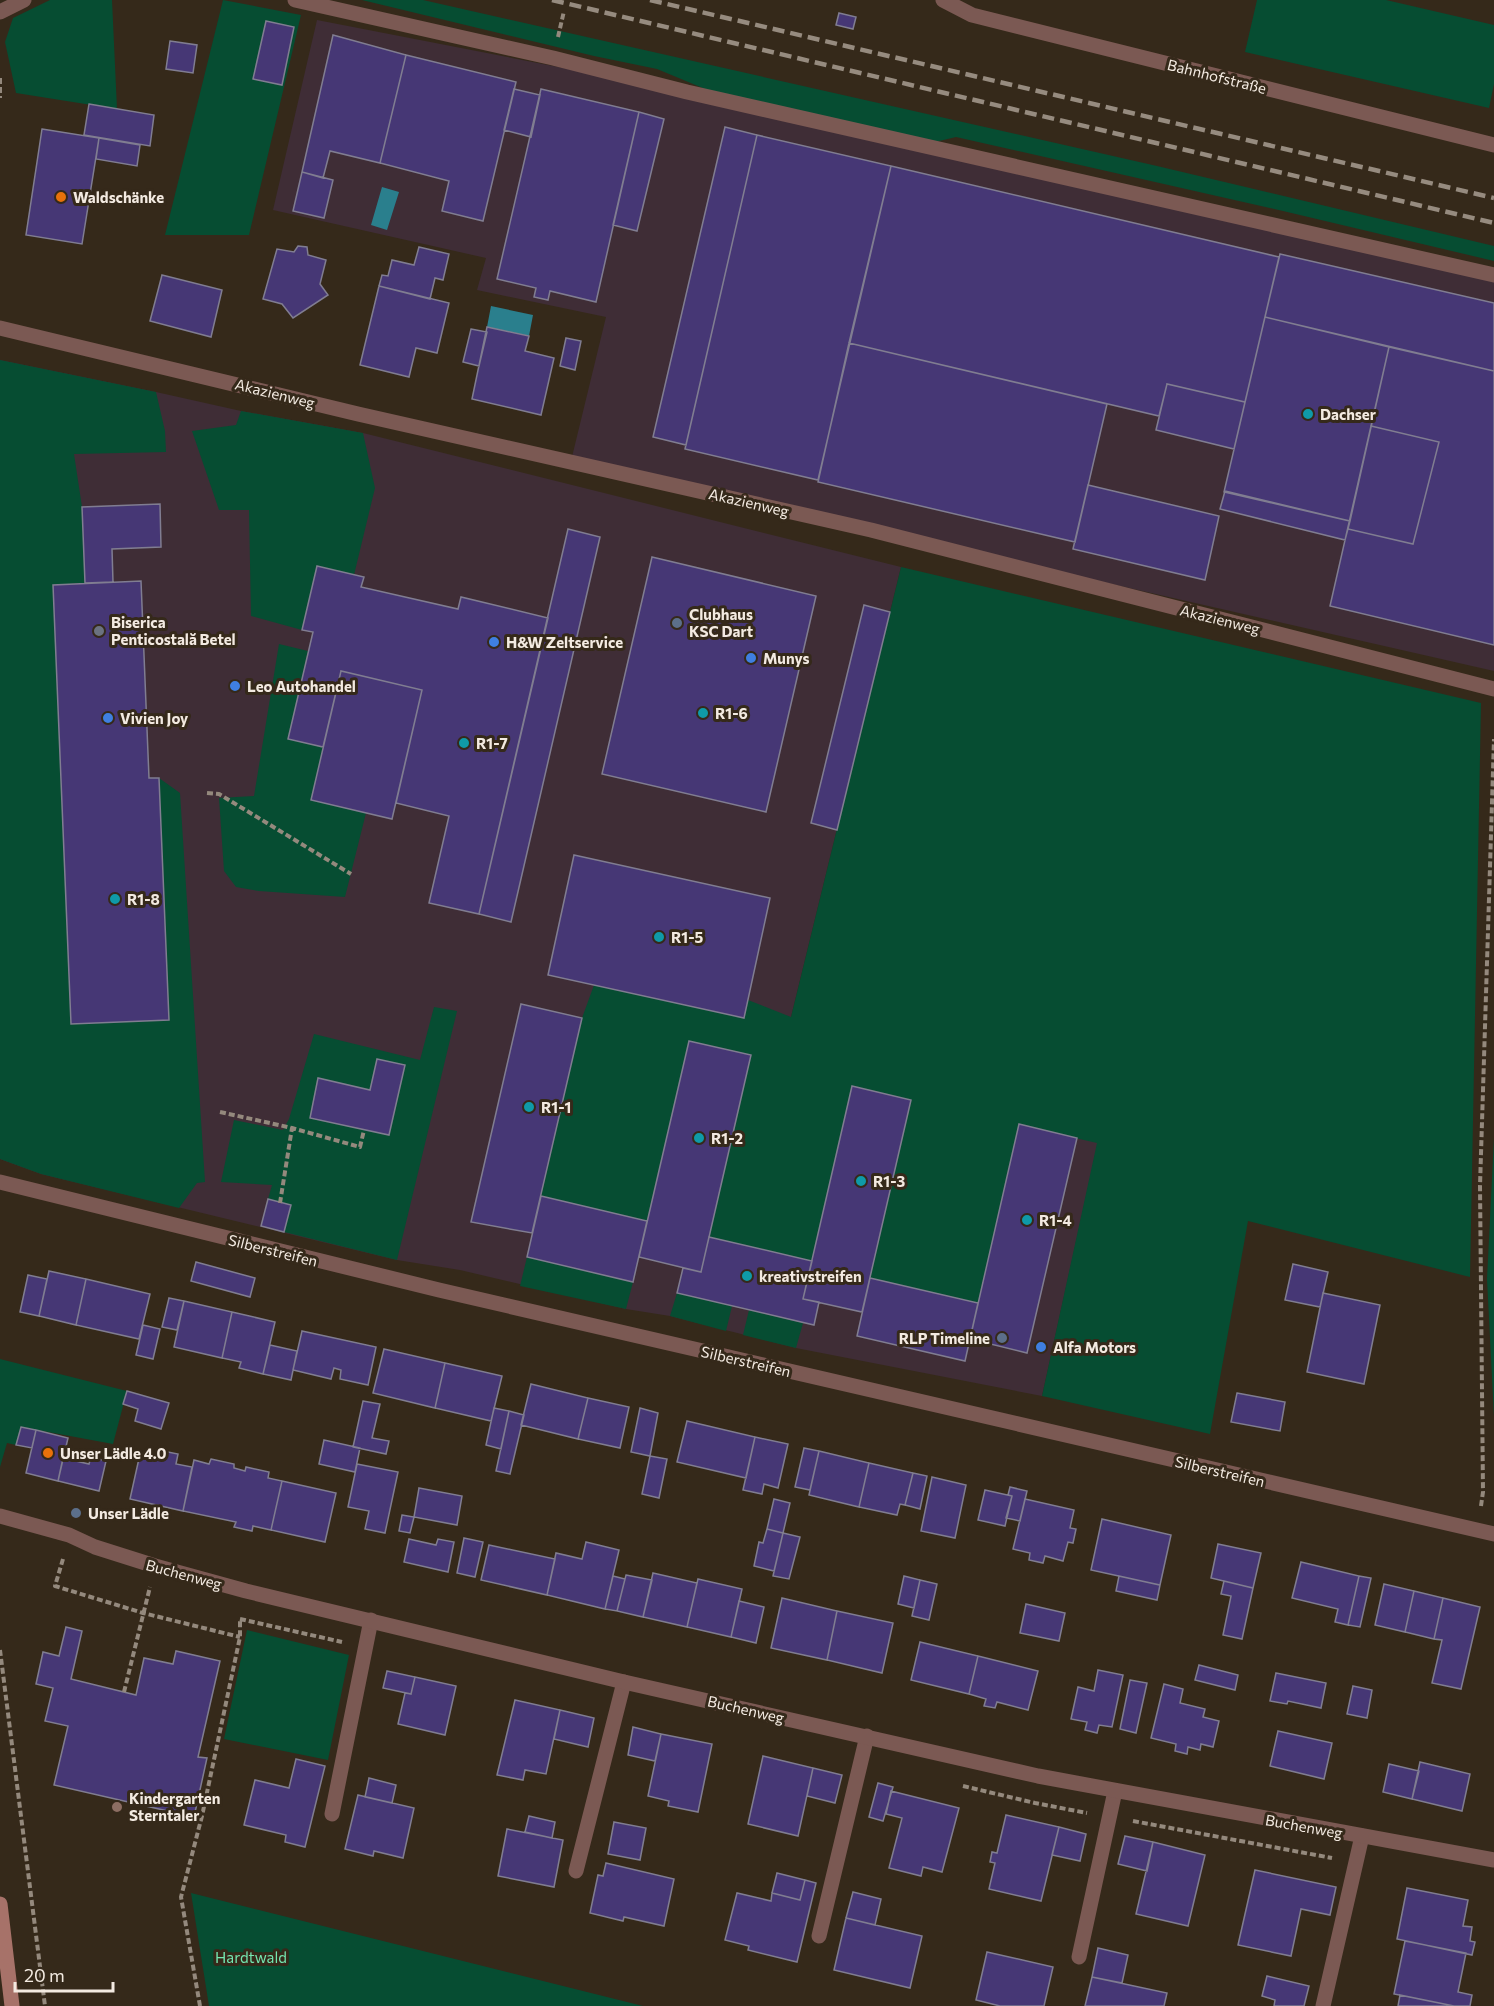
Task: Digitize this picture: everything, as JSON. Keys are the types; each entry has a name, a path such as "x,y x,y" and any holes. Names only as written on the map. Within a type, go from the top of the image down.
{"main road":[{"path":"0,1904 12,2006"}],"street":[{"path":"0,12 24,0"},
{"path":"295,0 553,58 687,92 1494,275"},
{"name":"Bahnhofstraße","path":"943,0 972,15 1494,145"},
{"name":"Akazienweg","path":"0,328 358,414 871,530 1494,689"},
{"name":"Silberstreifen","path":"0,1182 439,1290 1494,1534"},
{"name":"Buchenweg","path":"0,1516 69,1535 95,1547 155,1566 246,1591 624,1682 1038,1776 1494,1860"},
{"path":"332,1814 371,1620"},
{"path":"576,1871 624,1682"},
{"path":"819,1936 867,1736"},
{"path":"1079,1957 1115,1791"},
{"path":"1323,2006 1362,1836"}],"path":[{"path":"0,78 0,98"},
{"path":"1476,1530 1483,1492 1480,1186 1494,740"},
{"path":"207,793 219,794 351,874"},
{"path":"220,1112 360,1146 364,1130"},
{"path":"280,1203 292,1128"},
{"path":"69,1535 55,1586 143,1613 240,1637"},
{"path":"124,1692 155,1566"},
{"path":"200,2006 181,1898 202,1816 240,1637 240,1619 246,1591"},
{"path":"0,1650 45,2006"}],"shaded area":[{"path":"317,20 687,92 1494,275 1494,671 571,461 606,317 477,290 486,258 273,210"},
{"path":"0,360 241,411 363,433 901,567 791,1017 1105,1110 1042,1396 796,1348 670,1316 626,1309 460,1270 397,1260 41,1174 0,1159"}],"green space":[{"path":"50,0 112,0 117,109 16,93 5,42 13,18"},
{"path":"223,0 301,15 249,235 165,235"},
{"path":"362,0 423,0 1157,166 1494,246 1494,261 956,137 931,143 722,96 657,69"},
{"path":"1257,0 1386,0 1494,25 1494,84 1489,108 1245,52"},
{"path":"0,360 156,392 165,431 166,452 74,454 82,507 85,583 53,585 71,1024 169,1020 159,778 180,793 205,1182 197,1183 179,1208 41,1174 0,1159"},
{"path":"241,411 363,433 375,488 354,575 317,566 302,630 251,616 249,510 219,510 192,431 236,425"},
{"path":"901,567 1481,703 1470,1277 1248,1221 1210,1434 1042,1396 1097,1143 1019,1125 978,1303 870,1278 911,1100 852,1087 812,1261 709,1237 689,1041 647,1221 541,1196 582,1018 594,985 744,1018 748,1000 791,1017"},
{"path":"279,644 308,651 288,739 323,747 366,813 345,897 259,891 236,887 224,871 219,798 254,796"},
{"path":"434,1007 457,1011 397,1260 284,1232 291,1205 268,1199 272,1185 221,1182 234,1120 283,1130 289,1119 314,1034 420,1060"},
{"path":"1494,1138 1494,1417 1487,1279"},
{"path":"527,1257 633,1282 626,1309 520,1286"},
{"path":"677,1293 732,1306 726,1331 670,1316"},
{"path":"749,1310 803,1323 796,1348 743,1335"},
{"path":"0,1359 127,1391 113,1444 21,1427 16,1445 7,1443 0,1467"},
{"path":"247,1630 349,1655 328,1760 224,1739"},
{"name":"Hardtwald","path":"191,1893 643,2006 209,2006"}],"water":[{"path":"382,187 399,192 387,230 371,225"},
{"path":"491,306 533,315 529,336 487,327"}],"building":[{"path":"839,13 856,17 853,29 836,25"},
{"path":"266,21 294,27 282,85 253,79"},
{"path":"333,35 406,55 380,163 330,151 323,178 302,172"},
{"path":"170,41 197,45 193,73 166,69"},
{"path":"406,55 516,82 483,221 442,211 449,181 380,163"},
{"path":"514,89 540,95 531,137 504,130"},
{"path":"541,89 639,112 596,302 550,291 548,300 534,297 536,288 497,279"},
{"path":"89,104 154,115 150,146 84,135"},
{"path":"639,112 664,119 637,231 613,225"},
{"path":"725,127 757,135 686,445 653,437"},
{"name":"Waldschänke","path":"42,129 99,138 82,244 26,235"},
{"path":"757,135 891,166 818,480 685,449"},
{"path":"99,138 140,145 137,166 96,159"},
{"path":"891,166 1279,257 1245,402 1167,384 1159,416 849,343"},
{"path":"302,172 333,180 324,218 293,211"},
{"path":"298,246 307,247 308,255 326,260 320,284 328,295 293,318 282,304 263,299 277,249 294,252"},
{"path":"419,247 449,254 443,280 435,278 430,299 379,286 382,275 388,276 392,260 414,265"},
{"path":"1280,254 1494,303 1494,371 1265,317"},
{"path":"162,275 222,290 211,337 150,321"},
{"path":"379,286 449,303 437,353 416,348 409,377 360,365"},
{"name":"Dachser","path":"1265,317 1389,347 1350,521 1224,492"},
{"path":"487,327 529,336 525,351 554,358 541,415 472,399"},
{"path":"471,329 487,332 479,366 463,362"},
{"path":"566,338 581,341 575,370 560,366"},
{"path":"849,343 1107,404 1075,542 818,482"},
{"path":"1389,347 1494,371 1494,645 1330,606"},
{"path":"1167,384 1245,402 1234,449 1156,430"},
{"path":"1371,426 1439,442 1413,544 1348,529"},
{"path":"1088,485 1219,516 1205,580 1073,549"},
{"path":"1225,491 1350,521 1345,540 1220,509"},
{"path":"160,504 161,547 112,549 113,582 85,583 82,507"},
{"path":"568,529 600,537 511,922 479,914"},
{"name":"R1-6","path":"652,557 816,596 766,812 602,774"},
{"name":"R1-7","path":"317,566 364,577 361,587 458,609 461,597 548,618 479,914 429,903 449,816 396,803 422,690 341,671 323,747 288,739 313,632 302,630"},
{"name":"R1-8","path":"141,581 149,778 159,778 169,1020 71,1024 53,585"},
{"path":"864,605 890,612 837,830 811,823"},
{"path":"341,671 422,690 392,819 311,800"},
{"name":"R1-5","path":"574,855 770,898 744,1018 548,975"},
{"name":"R1-1","path":"521,1004 582,1018 532,1233 471,1222"},
{"name":"R1-2","path":"689,1041 751,1055 701,1272 639,1257"},
{"path":"377,1059 405,1065 389,1135 310,1118 318,1078 370,1090"},
{"name":"R1-3","path":"852,1086 911,1100 862,1312 803,1299"},
{"name":"R1-4","path":"1019,1124 1077,1138 1027,1353 970,1339"},
{"path":"541,1196 647,1221 633,1282 527,1257"},
{"path":"268,1199 291,1205 284,1232 261,1226"},
{"path":"709,1237 812,1261 803,1299 819,1302 814,1325 677,1293 683,1268 701,1272"},
{"path":"196,1262 255,1278 250,1297 191,1281"},
{"path":"1293,1264 1328,1272 1320,1307 1285,1300"},
{"path":"49,1271 86,1279 76,1325 39,1316"},
{"path":"28,1275 47,1279 39,1316 20,1312"},
{"path":"870,1278 978,1303 965,1361 857,1336"},
{"path":"86,1279 150,1294 139,1339 76,1325"},
{"path":"1323,1293 1380,1305 1364,1384 1307,1372"},
{"path":"169,1298 184,1301 177,1330 162,1327"},
{"path":"184,1301 232,1312 222,1358 174,1347"},
{"path":"232,1312 275,1322 263,1374 239,1368 241,1362 222,1358"},
{"path":"143,1325 160,1329 153,1359 136,1355"},
{"path":"302,1331 376,1347 368,1385 340,1379 341,1370 334,1368 331,1379 293,1370"},
{"path":"270,1345 297,1351 291,1380 263,1374"},
{"path":"384,1349 445,1363 435,1408 373,1393"},
{"path":"445,1363 502,1376 491,1421 435,1408"},
{"path":"531,1384 588,1398 578,1439 521,1425"},
{"path":"127,1391 169,1403 161,1429 135,1421 138,1409 123,1404"},
{"path":"1237,1393 1285,1402 1280,1431 1231,1422"},
{"path":"588,1398 629,1407 620,1448 578,1439"},
{"path":"363,1401 380,1404 372,1438 389,1441 386,1454 353,1447"},
{"path":"494,1408 509,1411 501,1449 486,1445"},
{"path":"640,1408 658,1413 650,1456 631,1452"},
{"path":"509,1411 524,1415 510,1474 496,1471"},
{"path":"687,1421 755,1437 746,1478 677,1462"},
{"path":"21,1427 36,1430 32,1448 16,1445"},
{"name":"Unser Lädle 4.0","path":"36,1430 68,1438 58,1481 26,1473"},
{"path":"755,1437 788,1444 778,1488 764,1484 762,1494 743,1490"},
{"path":"324,1440 360,1448 355,1472 319,1464"},
{"path":"804,1448 819,1451 810,1490 795,1487"},
{"path":"158,1450 178,1454 176,1464 192,1467 183,1511 130,1499 140,1454 157,1458"},
{"path":"819,1451 869,1463 859,1507 809,1495"},
{"path":"650,1456 667,1459 659,1498 642,1494"},
{"path":"91,1457 106,1461 99,1491 58,1481 63,1458 89,1464"},
{"path":"211,1459 234,1464 234,1468 245,1471 246,1467 269,1472 268,1478 282,1481 271,1530 253,1526 252,1531 234,1527 236,1522 183,1511 194,1460 209,1464"},
{"path":"869,1463 913,1473 905,1505 900,1504 897,1515 859,1507"},
{"path":"357,1464 398,1472 385,1533 365,1529 369,1511 348,1507"},
{"path":"913,1473 927,1476 920,1509 905,1505"},
{"path":"932,1477 966,1485 955,1538 921,1531"},
{"path":"282,1481 336,1493 325,1542 271,1530"},
{"path":"1010,1487 1027,1491 1020,1521 1006,1518 1012,1496 1008,1495"},
{"path":"419,1488 462,1496 457,1525 414,1517"},
{"path":"985,1490 1012,1496 1005,1526 978,1520"},
{"path":"774,1499 790,1503 783,1533 767,1529"},
{"path":"1025,1499 1074,1510 1070,1528 1076,1529 1073,1543 1068,1542 1063,1561 1045,1556 1043,1563 1029,1560 1030,1553 1013,1549"},
{"path":"402,1515 414,1517 410,1533 399,1531"},
{"path":"1102,1519 1171,1535 1160,1585 1091,1570"},
{"path":"767,1529 783,1533 774,1571 754,1566 759,1542 763,1543"},
{"path":"783,1533 800,1537 789,1579 773,1576"},
{"path":"464,1538 483,1542 475,1577 457,1573"},
{"path":"409,1539 436,1545 438,1539 454,1542 448,1572 404,1562"},
{"path":"586,1542 619,1550 605,1609 547,1595 556,1553 582,1559"},
{"path":"1218,1544 1261,1553 1253,1588 1211,1578"},
{"path":"489,1545 555,1559 547,1595 481,1580"},
{"path":"1301,1562 1359,1576 1348,1625 1335,1622 1338,1609 1292,1598"},
{"path":"653,1573 697,1583 687,1627 643,1617"},
{"path":"626,1575 652,1580 643,1617 617,1611"},
{"path":"613,1576 625,1579 617,1611 605,1609"},
{"path":"904,1576 920,1580 914,1608 898,1604"},
{"path":"1119,1576 1160,1585 1157,1600 1116,1591"},
{"path":"1359,1576 1371,1578 1360,1627 1348,1625"},
{"path":"698,1579 742,1589 731,1637 687,1627"},
{"path":"920,1580 937,1584 929,1620 912,1616"},
{"path":"1224,1581 1253,1588 1242,1639 1223,1635 1231,1596 1221,1594"},
{"path":"1384,1584 1414,1591 1405,1632 1375,1625"},
{"path":"1414,1591 1443,1598 1434,1639 1405,1632"},
{"path":"782,1598 837,1611 827,1660 771,1648"},
{"path":"1443,1598 1480,1607 1461,1689 1432,1683 1442,1640 1434,1639"},
{"path":"739,1601 764,1607 756,1643 731,1637"},
{"path":"1026,1604 1065,1613 1059,1641 1020,1633"},
{"path":"837,1611 893,1623 882,1673 827,1660"},
{"path":"66,1627 82,1631 71,1679 136,1695 144,1658 173,1664 176,1651 220,1661 198,1757 207,1758 194,1817 54,1785 68,1726 45,1721 53,1688 36,1684 43,1652 59,1656"},
{"path":"920,1642 978,1656 969,1694 911,1680"},
{"path":"978,1656 1038,1671 1028,1710 997,1702 995,1708 984,1706 986,1699 969,1694"},
{"path":"1199,1665 1238,1675 1235,1690 1195,1680"},
{"path":"1098,1670 1123,1675 1112,1727 1099,1725 1097,1733 1085,1730 1087,1722 1071,1719 1078,1687 1094,1691"},
{"path":"387,1671 415,1677 411,1694 383,1688"},
{"path":"1276,1673 1326,1683 1321,1708 1288,1701 1287,1704 1270,1701"},
{"path":"415,1677 456,1686 445,1735 398,1724 405,1693 411,1694"},
{"path":"1130,1680 1147,1683 1136,1733 1120,1729"},
{"path":"1164,1684 1183,1689 1180,1703 1205,1709 1203,1717 1219,1721 1213,1747 1201,1744 1200,1750 1188,1747 1187,1754 1175,1751 1176,1744 1151,1738"},
{"path":"1353,1686 1372,1690 1367,1718 1347,1714"},
{"path":"515,1700 560,1710 546,1774 525,1770 523,1780 497,1775"},
{"path":"560,1710 594,1718 588,1747 554,1739"},
{"path":"633,1727 661,1734 655,1761 628,1755"},
{"path":"1278,1731 1332,1743 1324,1779 1270,1766"},
{"path":"661,1734 712,1744 698,1812 668,1806 669,1801 648,1796"},
{"path":"763,1756 813,1768 798,1836 748,1824"},
{"path":"296,1759 325,1766 305,1847 285,1842 286,1835 244,1825 255,1780 289,1788"},
{"path":"1420,1762 1470,1774 1462,1811 1412,1799"},
{"path":"1389,1764 1419,1771 1412,1799 1383,1792"},
{"path":"813,1768 842,1775 835,1803 807,1796"},
{"path":"369,1778 396,1785 392,1803 365,1797"},
{"path":"878,1783 893,1787 883,1821 869,1817"},
{"path":"891,1791 959,1808 942,1872 923,1867 921,1876 889,1868 902,1818 886,1814"},
{"path":"358,1795 414,1808 403,1858 374,1851 373,1856 345,1849"},
{"path":"1006,1815 1059,1827 1041,1901 989,1889 995,1863 990,1862 992,1852 997,1853"},
{"path":"529,1816 555,1822 552,1838 525,1832"},
{"path":"614,1822 646,1828 640,1860 608,1854"},
{"path":"1059,1827 1086,1834 1080,1861 1052,1855"},
{"path":"507,1829 563,1840 554,1887 498,1876"},
{"path":"1125,1836 1153,1842 1147,1871 1118,1864"},
{"path":"1153,1842 1205,1855 1188,1926 1136,1914"},
{"path":"606,1863 674,1879 664,1926 624,1917 623,1921 590,1913 598,1875 603,1876"},
{"path":"1255,1870 1336,1887 1330,1915 1301,1909 1291,1956 1238,1945"},
{"path":"777,1873 805,1880 800,1900 772,1893"},
{"path":"805,1880 816,1883 797,1962 748,1950 749,1946 725,1940 737,1893 771,1901 772,1893 800,1900"},
{"path":"1407,1888 1468,1900 1463,1926 1472,1927 1470,1941 1475,1942 1472,1955 1397,1939"},
{"path":"853,1892 881,1899 875,1925 846,1918"},
{"path":"846,1918 922,1936 910,1988 834,1970"},
{"path":"1405,1941 1466,1953 1458,1992 1472,1995 1470,2006 1454,2006 1394,1994"},
{"path":"1098,1948 1128,1955 1122,1983 1092,1977"},
{"path":"987,1952 1053,1967 1044,2006 1000,2006 976,2000"},
{"path":"1267,1976 1309,1986 1304,2006 1274,2006 1275,2000 1262,1996"},
{"path":"1092,1977 1167,1993 1164,2006 1085,2006"},
{"path":"1400,1995 1454,2006 1398,2006"}],"railway":[{"path":"552,0 1494,223"},
{"path":"650,0 1494,198"}],"place":[{"name":"Waldschänke","path":"61,197"},
{"name":"Dachser","path":"1308,414"},
{"name":"Clubhaus KSC Dart","path":"677,623"},
{"name":"Biserica Penticostală Betel","path":"99,631"},
{"name":"H&W Zeltservice","path":"494,642"},
{"name":"Munys","path":"751,658"},
{"name":"Leo Autohandel","path":"235,686"},
{"name":"R1-6","path":"703,713"},
{"name":"Vivien Joy","path":"108,718"},
{"name":"R1-7","path":"464,743"},
{"name":"R1-8","path":"115,899"},
{"name":"R1-5","path":"659,937"},
{"name":"R1-1","path":"529,1107"},
{"name":"R1-2","path":"699,1138"},
{"name":"R1-3","path":"861,1181"},
{"name":"R1-4","path":"1027,1220"},
{"name":"kreativstreifen","path":"747,1276"},
{"name":"RLP Timeline","path":"1002,1338"},
{"name":"Alfa Motors","path":"1041,1347"},
{"name":"Unser Lädle 4.0","path":"48,1453"},
{"name":"Unser Lädle","path":"76,1513"},
{"name":"Kindergarten Sterntaler","path":"117,1807"}]}
